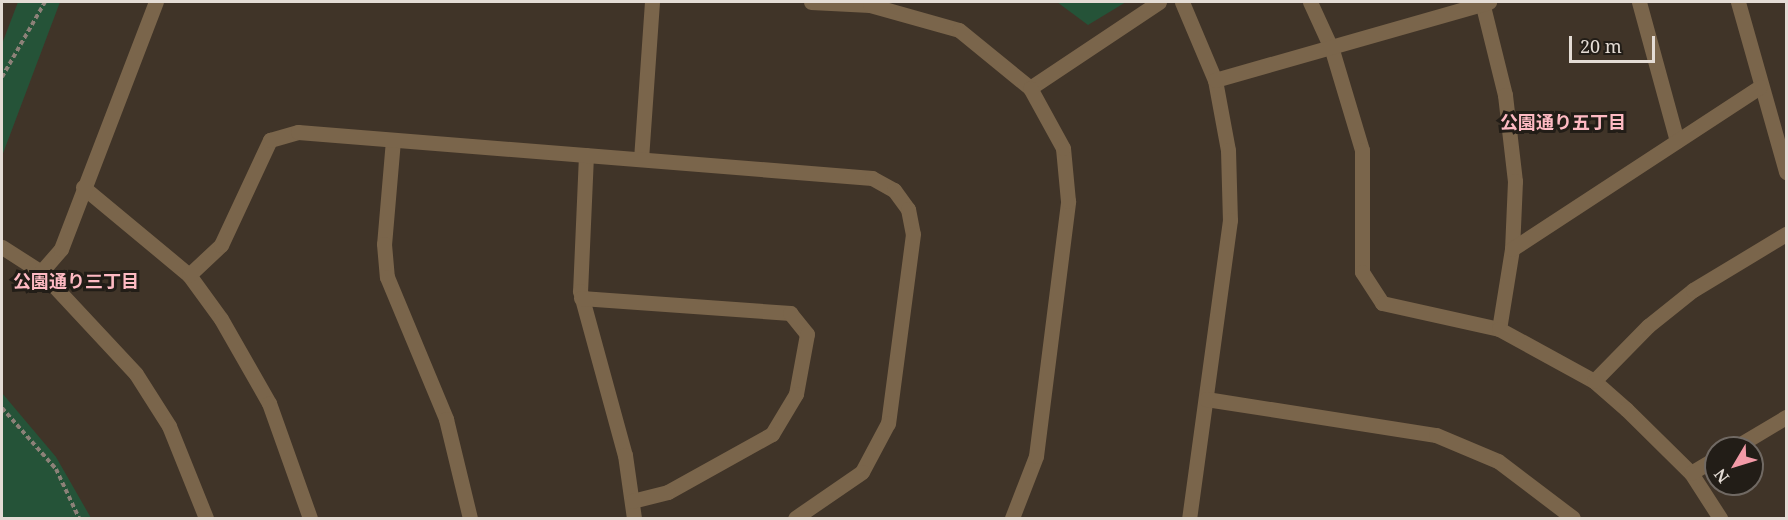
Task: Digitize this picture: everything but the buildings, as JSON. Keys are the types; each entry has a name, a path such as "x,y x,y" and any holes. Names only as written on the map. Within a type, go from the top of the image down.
{"street":[{"path":"41,272 61,249 82,187 156,2"},
{"path":"641,159 652,2"},
{"path":"811,2 899,11 959,30 1030,88 1063,148 1068,201 1036,456 1012,519"},
{"path":"1030,88 1159,2"},
{"path":"1182,2 1215,80 1228,150 1230,220 1189,519"},
{"path":"1310,2 1332,50 1362,150 1362,272 1382,303 1499,329 1594,381 1691,473 1720,519"},
{"path":"1215,80 1332,50 1484,2 1505,95 1515,181 1512,249 1499,329"},
{"path":"1639,2 1677,141"},
{"path":"1738,2 1760,87 1786,172"},
{"path":"1512,249 1760,87"},
{"path":"189,275 221,245 270,140 298,132 872,178 894,190 908,209 912,249 882,440 862,472 795,519"},
{"path":"393,140 384,244 387,277 446,419 470,519"},
{"path":"586,155 581,298 618,426 634,519"},
{"path":"82,187 189,275 269,403 310,519"},
{"path":"1594,381 1693,290 1786,234"},
{"path":"2,247 41,272 136,374 169,426 206,519"},
{"path":"581,298 790,313 807,334 796,394 772,435 668,492 632,501"},
{"path":"1206,399 1436,435 1498,461 1573,519"},
{"path":"1754,436 1786,417"},
{"path":"1691,473 1704,465"}],"path":[{"path":"2,77 45,2"},
{"path":"2,408 56,469 79,519"}],"green space":[{"path":"18,2 60,2 2,156 2,44"},
{"path":"1057,2 1126,2 1088,25"},
{"path":"2,393 56,457 91,518 2,518"}],"district":[{"name":"公園通り五丁目","path":"1563,122"},
{"name":"公園通り三丁目","path":"76,281"}]}
